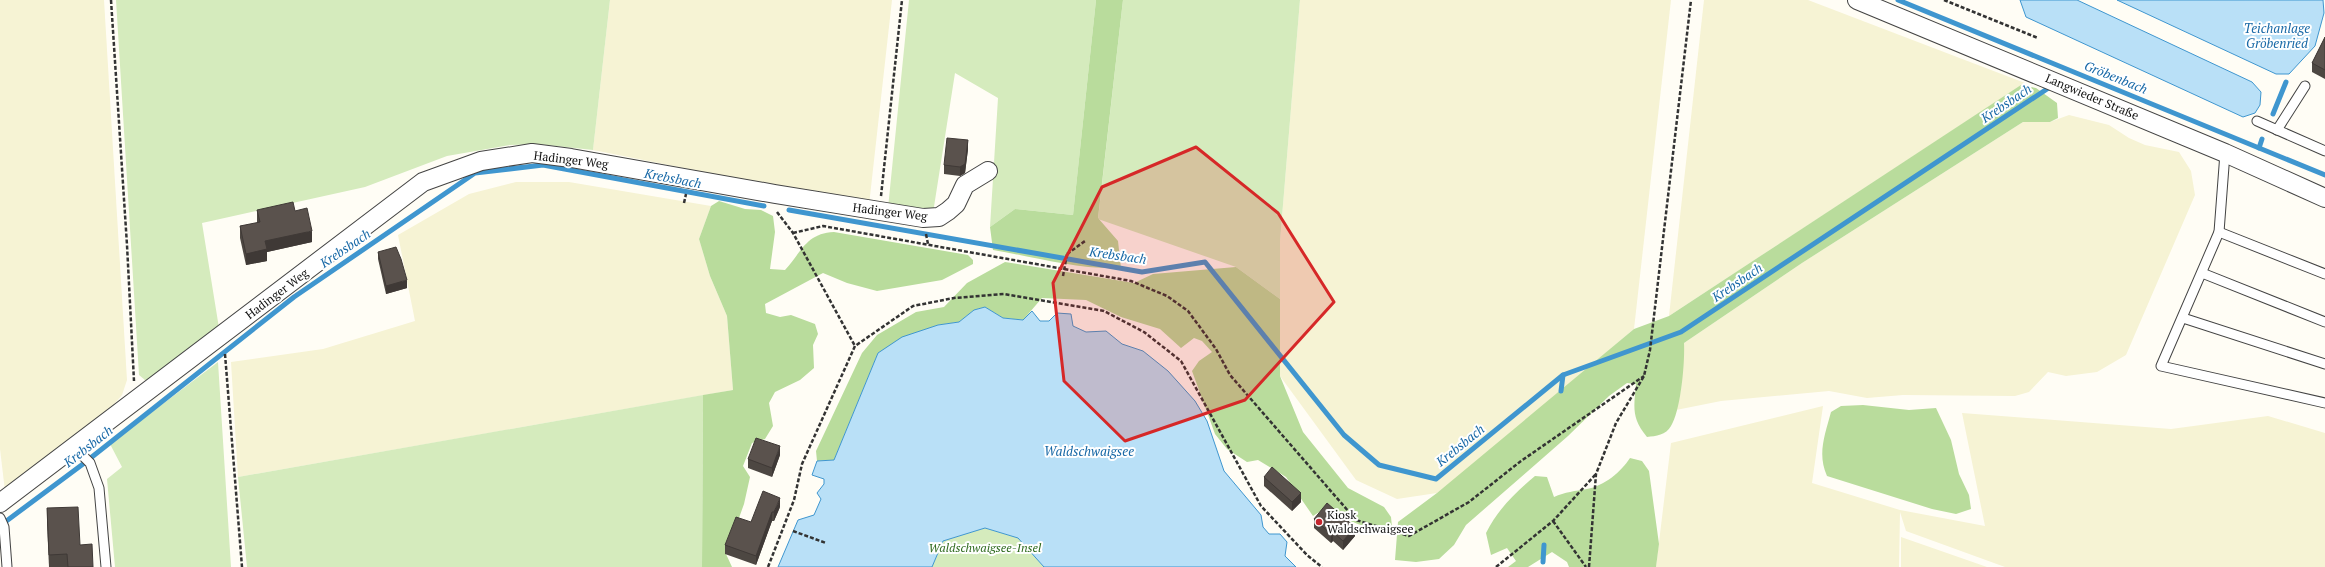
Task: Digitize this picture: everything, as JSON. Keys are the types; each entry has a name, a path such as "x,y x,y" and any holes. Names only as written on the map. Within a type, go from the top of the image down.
{"street":[{"name":"Langwieder Straße","path":"1857,0 2225,153 2325,198"},
{"name":"Hadinger Weg","path":"0,503 83,456 135,401 423,182 481,161 532,153 879,212 923,218 939,217 956,204 965,185 988,171"}],"lane":[{"path":"2277,130 2305,86"},
{"path":"2257,122 2325,151"},
{"path":"2225,153 2219,232 2161,366 2325,402"},
{"path":"2219,232 2325,274"},
{"path":"2202,273 2325,322"},
{"path":"2183,318 2325,364"},
{"path":"83,456 99,488 106,567"},
{"path":"2,523 7,567"}],"path":[{"path":"111,0 127,246 135,401"},
{"path":"879,212 902,0"},
{"path":"1589,567 1596,474 1616,423 1644,376 1650,350 1691,0"},
{"path":"1944,0 2038,38"},
{"path":"776,194 774,204 777,212 793,233 854,346"},
{"path":"793,233 823,226 1131,281 1167,296 1188,311 1216,349 1230,375 1356,520 1409,536 1469,502 1521,461 1644,376"},
{"path":"927,236 928,244"},
{"path":"1063,276 1067,254 1085,241"},
{"path":"768,567 794,500 802,464 854,346 912,306 954,298 1004,294 1104,311 1144,332 1181,361 1261,506 1307,555 1322,567"},
{"path":"225,355 242,567"},
{"path":"1496,567 1553,521 1596,474"},
{"path":"1553,521 1586,567"},
{"path":"793,531 826,543"}],"highlighted area":[{"path":"1196,147 1278,213 1334,302 1245,400 1125,441 1064,381 1053,283 1102,187"}],"shaded area":[{"path":"0,0 104,0 127,380 122,395 110,409 5,491 0,449"},
{"path":"610,0 892,0 869,205 593,150"},
{"path":"1300,0 1671,0 1634,329 1460,476 1437,493 1397,499 1356,480 1280,376 1280,241"},
{"path":"1704,0 1808,0 2025,83 1669,316"},
{"path":"2069,115 2109,125 2129,138 2145,145 2179,152 2191,171 2195,195 2126,355 2097,372 2066,376 2048,372 2029,392 2015,396 1903,395 1867,398 1829,391 1721,401 1676,410 1681,390 1684,343 1802,263 2023,122 2050,122"},
{"path":"516,182 569,182 711,206 699,239 710,276 727,316 733,390 238,477 231,362 323,349 415,321 398,235 469,194"},
{"path":"1823,406 1812,483 1900,510 1985,526 1962,413 2171,429 2268,416 2325,433 2325,567 2005,567 1906,531 1900,512 1899,567 1656,567 1671,443"},
{"path":"1901,537 1987,567 1901,567"}],"green space":[{"path":"116,0 610,0 593,150 538,144 510,145 447,156 365,187 202,223 219,328 154,380 145,380 139,375"},
{"path":"909,0 1096,0 1073,215 1015,209 990,227 998,98 955,73 933,213 888,208"},
{"path":"1096,0 1123,0 1098,218 1118,241 1121,268 1073,265 993,250 990,227 1015,209 1073,215"},
{"path":"1123,0 1300,0 1280,241 1280,299 1236,267 1098,219"},
{"path":"2021,85 2036,88 2057,103 2058,118 2050,122 2023,122 1802,263 1684,343 1684,362 1680,398 1671,426 1664,433 1647,437 1638,424 1636,418 1634,406 1636,384 1627,383 1609,396 1568,436 1466,525 1454,545 1439,559 1416,562 1395,560 1398,522 1437,493 1634,329 1669,316"},
{"path":"719,201 745,209 761,210 773,216 775,232 770,269 785,270 810,240 825,233 834,232 968,255 973,260 973,264 942,280 877,291 847,283 823,273 765,304 766,313 780,317 791,315 815,324 818,334 813,345 814,368 800,380 775,392 769,403 773,426 765,439 752,443 743,466 750,477 744,504 726,554 732,567 702,567 703,395 733,390 727,316 710,276 699,239 711,206"},
{"path":"1005,262 1134,283 1153,274 1236,267 1280,299 1280,376 1303,432 1348,488 1384,507 1391,517 1392,527 1374,528 1357,524 1324,509 1313,516 1286,477 1258,460 1247,462 1227,449 1215,434 1192,371 1199,361 1212,352 1202,341 1194,338 1181,348 1160,329 1121,317 1086,300 1042,298 1023,320 1003,318 985,307 974,310 959,322 938,325 878,353 834,460 817,461 816,451 862,353 877,335 916,312 944,307 967,283"},
{"path":"218,362 231,567 115,567 107,479 122,467 110,444"},
{"path":"703,395 702,567 247,567 238,477"},
{"path":"1863,405 1909,410 1936,408 1951,440 1959,474 1969,495 1971,509 1956,514 1932,509 1827,476 1824,468 1822,452 1824,437 1831,412 1841,406"},
{"path":"1630,458 1642,461 1649,471 1659,544 1656,567 1569,567 1567,562 1552,552 1528,567 1508,567 1516,561 1507,548 1491,555 1486,533 1491,524 1508,502 1535,476 1547,477 1554,497 1587,489 1606,482 1622,468"},
{"name":"Waldschwaigsee-Insel","path":"985,528 1018,538 1044,567 932,567 943,541"}],"water":[{"path":"2020,0 2077,0 2252,82 2261,92 2260,105 2255,113 2243,117 2026,17"},
{"name":"Teichanlage Gröbenried","path":"2117,0 2323,0 2324,13 2315,46 2289,74 2276,74"},
{"name":"Waldschwaigsee","path":"985,307 1003,318 1023,320 1032,311 1040,321 1049,321 1057,313 1071,314 1073,326 1086,332 1106,331 1122,344 1143,351 1168,371 1195,401 1207,421 1224,471 1261,515 1263,527 1269,534 1280,534 1287,542 1285,556 1296,567 1044,567 1018,538 985,528 943,541 932,567 778,567 798,520 814,515 821,499 817,493 824,484 824,479 812,475 817,461 834,460 878,353 902,337 938,325 959,322 974,310"}],"building":[{"path":"2325,37 2325,70 2312,63"},
{"path":"947,138 968,140 965,164 960,167 944,165"},
{"path":"293,202 295,211 307,208 312,231 265,241 267,249 246,254 240,226 260,222 257,210"},
{"path":"396,247 407,280 386,286 378,252"},
{"path":"756,438 780,446 772,468 748,459"},
{"path":"1272,467 1301,493 1292,502 1264,477"},
{"path":"763,491 780,498 774,512 772,512 756,556 725,545 736,517 751,522"},
{"path":"1327,503 1355,527 1343,541 1333,532 1331,534 1314,519"},
{"path":"78,507 80,545 92,544 93,567 68,567 67,554 49,555 47,508"}],"waterway":[{"name":"Gröbenbach","path":"1898,0 2325,175"},
{"path":"2273,114 2286,82"},
{"name":"Krebsbach","path":"789,210 1142,272 1205,262 1344,435 1379,465 1436,479 1563,375 1681,332 2050,87"},
{"path":"2259,148 2262,139"},
{"name":"Krebsbach","path":"1,525 83,464 294,297 475,173 543,165 764,206"},
{"path":"1561,391 1563,375"},
{"path":"1543,562 1544,545"}],"place":[{"name":"Kiosk Waldschwaigsee","path":"1319,522"}]}
